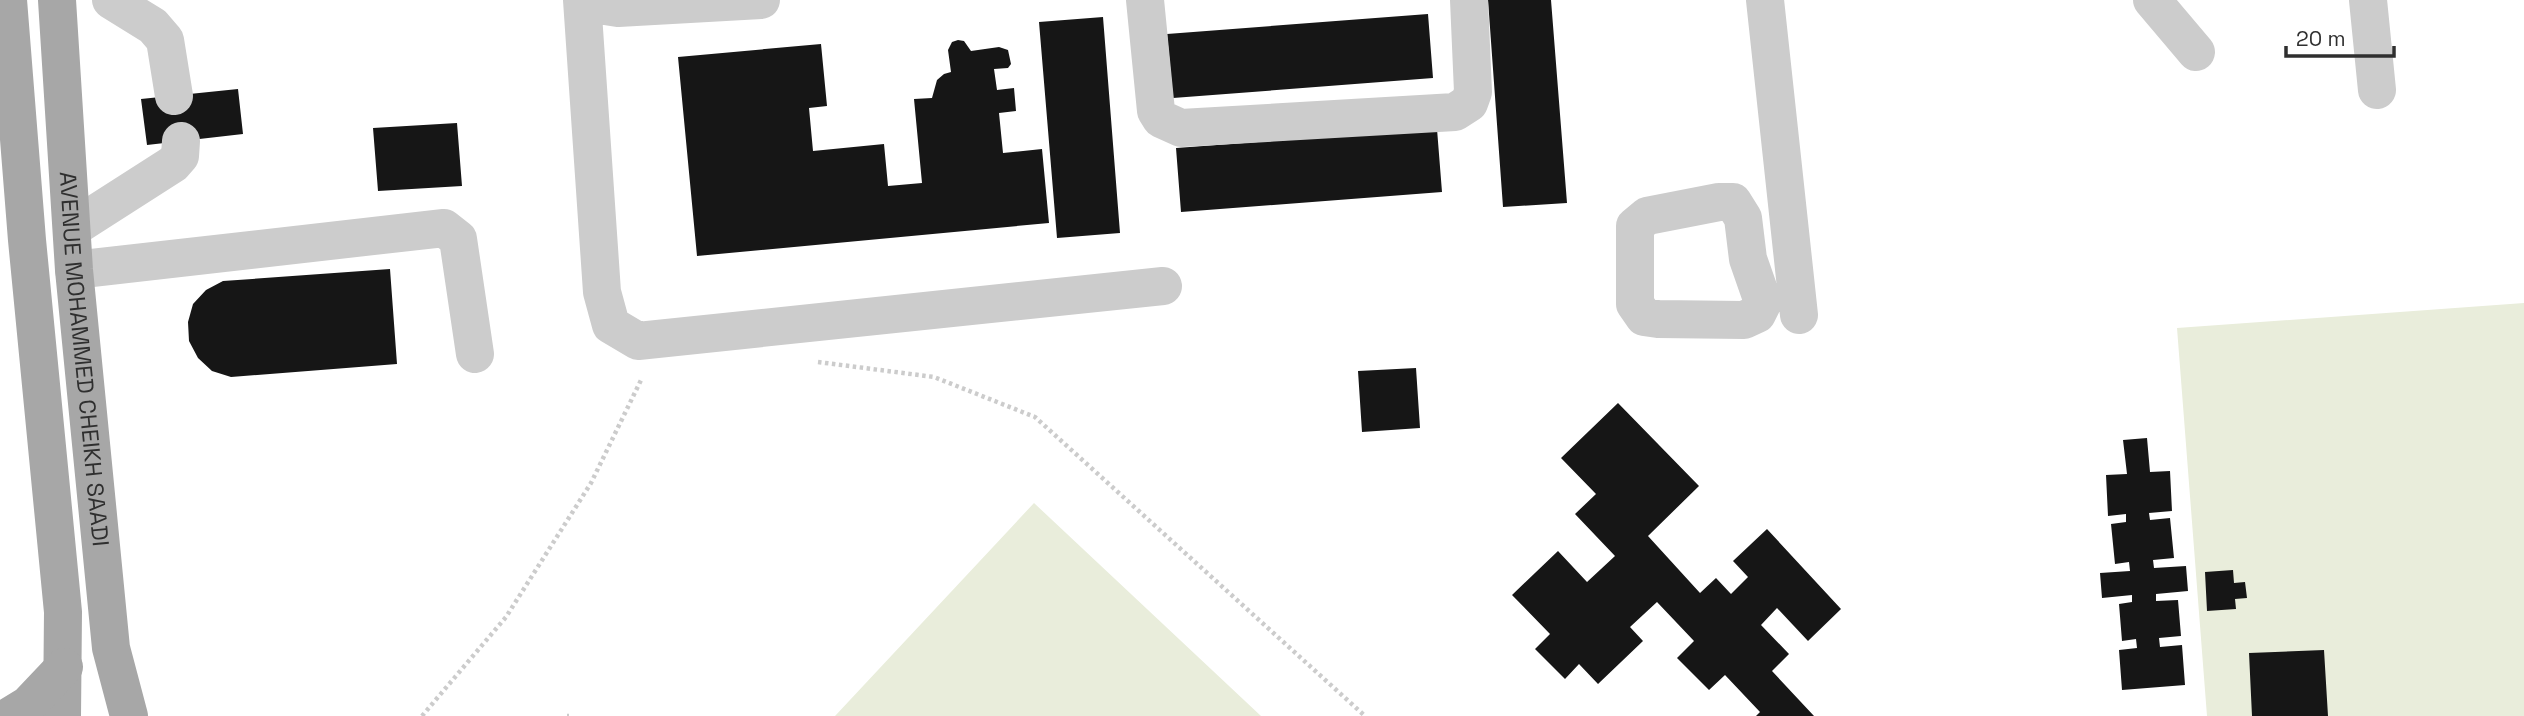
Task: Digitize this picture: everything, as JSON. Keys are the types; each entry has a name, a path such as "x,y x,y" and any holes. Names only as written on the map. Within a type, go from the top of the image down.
{"main road":[{"name":"AVENUE MOHAMMED CHEIKH SAADI","path":"8,0 27,240 63,612 62,716"},
{"name":"AVENUE MOHAMMED CHEIKH SAADI","path":"57,0 74,270 111,648 129,716"},
{"path":"10,716 29,705 64,667"}],"street":[{"path":"111,0 153,26 165,40 174,96"},
{"path":"582,0 602,292 611,325 638,341 1163,286"},
{"path":"591,0 599,5 618,8 761,0"},
{"path":"1145,0 1156,111 1161,119 1181,128 1455,112 1469,103 1473,92 1469,0"},
{"path":"1765,0 1799,315"},
{"path":"2152,0 2196,52"},
{"path":"2368,0 2377,90"},
{"path":"73,228 173,164 180,156 181,141"},
{"path":"74,270 444,228 458,239 475,354"},
{"path":"1748,259 1793,254"}],"path":[{"path":"815,362 934,377 1035,417 1365,716"},
{"path":"422,716 506,617 591,483 647,367"}],"green space":[{"path":"2524,303 2524,716 2207,716 2177,328"},
{"path":"1034,503 1261,716 835,716"}],"building":[{"path":"1488,0 1551,0 1567,203 1503,207"},
{"path":"1428,14 1433,78 1173,98 1167,34"},
{"path":"1103,17 1120,233 1057,238 1039,22"},
{"path":"964,41 971,51 999,47 1008,50 1011,64 1008,68 994,69 997,90 1014,88 1016,111 999,113 1003,153 1042,149 1049,223 697,256 678,57 821,44 827,106 809,108 813,151 884,144 888,186 922,183 914,99 932,98 937,80 951,72 948,50 952,42"},
{"path":"238,89 243,134 147,145 141,99"},
{"path":"457,123 462,186 378,191 373,128"},
{"path":"1437,129 1442,192 1181,212 1176,148"},
{"path":"390,269 397,364 231,377 212,371 198,358 189,341 188,322 193,304 206,290 223,281"},
{"path":"1416,368 1420,428 1362,432 1358,371"},
{"path":"1618,403 1699,486 1648,536 1700,593 1716,578 1731,594 1748,577 1733,561 1767,529 1841,609 1808,641 1777,608 1761,625 1789,654 1772,671 1814,716 1756,716 1760,712 1725,675 1709,690 1677,658 1694,641 1657,602 1630,627 1643,641 1598,684 1579,664 1565,679 1535,649 1550,634 1512,595 1558,551 1587,582 1615,556 1575,514 1596,494 1561,458"},
{"path":"2147,438 2150,472 2170,471 2172,511 2149,513 2150,520 2170,518 2174,558 2153,560 2154,568 2186,566 2188,591 2156,594 2156,601 2178,600 2181,636 2159,638 2160,647 2182,645 2185,685 2122,690 2119,650 2137,648 2136,639 2122,641 2119,604 2132,602 2132,595 2102,598 2100,573 2130,571 2129,562 2115,564 2111,524 2126,522 2126,514 2108,516 2106,475 2127,474 2123,440"},
{"path":"2233,570 2234,583 2245,582 2247,598 2235,599 2236,609 2207,611 2205,572"},
{"path":"2324,650 2328,716 2252,716 2249,653"}]}
